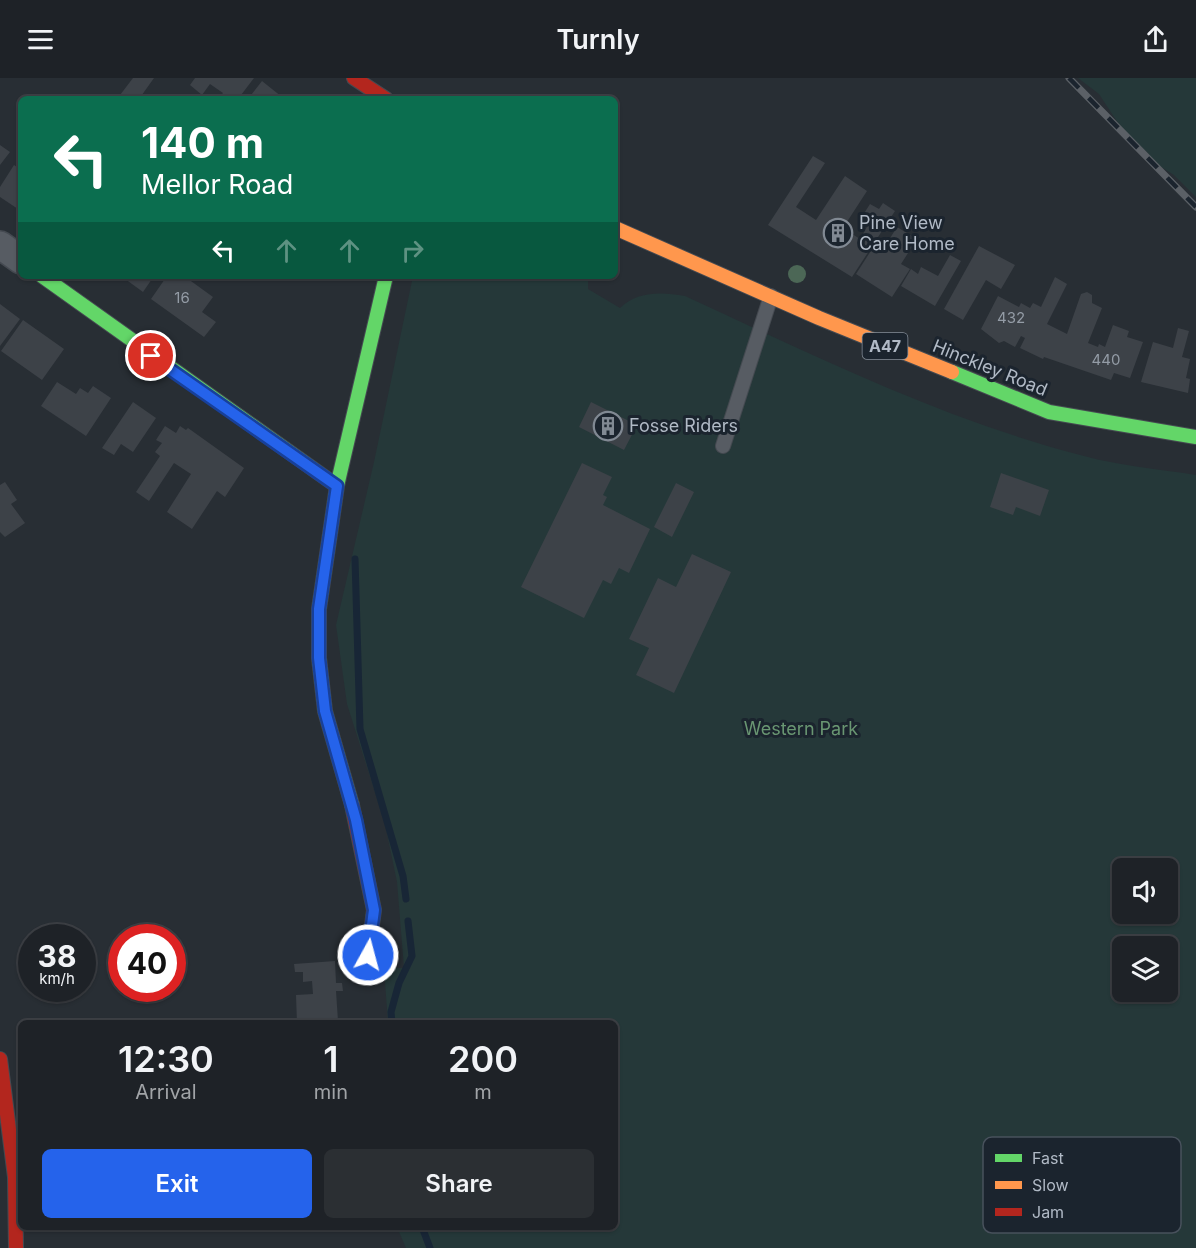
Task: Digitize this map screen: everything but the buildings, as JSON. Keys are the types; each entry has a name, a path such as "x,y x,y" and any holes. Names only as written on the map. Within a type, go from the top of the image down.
{"street":[{"path":"354,78 381,96"},
{"name":"Hinckley Road","path":"618,229 1049,412 1196,436"},
{"path":"0,245 18,258"},
{"path":"46,279 151,356 337,486"},
{"path":"368,955 374,910 356,820 325,711 319,658 319,609 337,486 385,279"},
{"path":"0,1059 15,1177 16,1248"}],"lane":[{"path":"723,446 771,296"}],"green space":[{"path":"1078,78 1196,78 1196,197 1174,175 1158,165 1146,151 1131,143 1099,94"},
{"name":"Western Park","path":"412,279 588,279 588,289 620,308 634,298 650,294 685,296 881,385 981,424 1098,459 1196,475 1196,1248 406,1248 398,1230 618,1230 618,1020 388,1020 384,968 404,968 397,882 385,824 347,704 336,625 374,462"}],"waterway":[{"path":"355,559 360,729 403,876 406,899"},
{"path":"392,1020 391,1012 399,983 412,956 408,921"},
{"path":"423,1230 430,1248"}],"railway":[{"path":"1069,78 1196,207"}],"traffic: fast":[{"path":"46,279 337,486"},
{"path":"352,805 325,711 319,658 319,609 337,486 385,279"},
{"path":"952,372 1049,412 1196,437"}],"traffic: slow":[{"path":"618,229 819,318 952,372"}],"traffic: jam":[{"path":"354,78 381,96"},
{"path":"352,805 374,910 368,955"},
{"path":"0,1059 15,1177 16,1248"}],"place":[{"name":"Pine View Care Home","path":"838,233"},
{"name":"Fosse Riders","path":"608,426"}],"route":[{"path":"151,356 337,486 319,609 319,658 325,711 356,820 374,910 368,955"}]}
